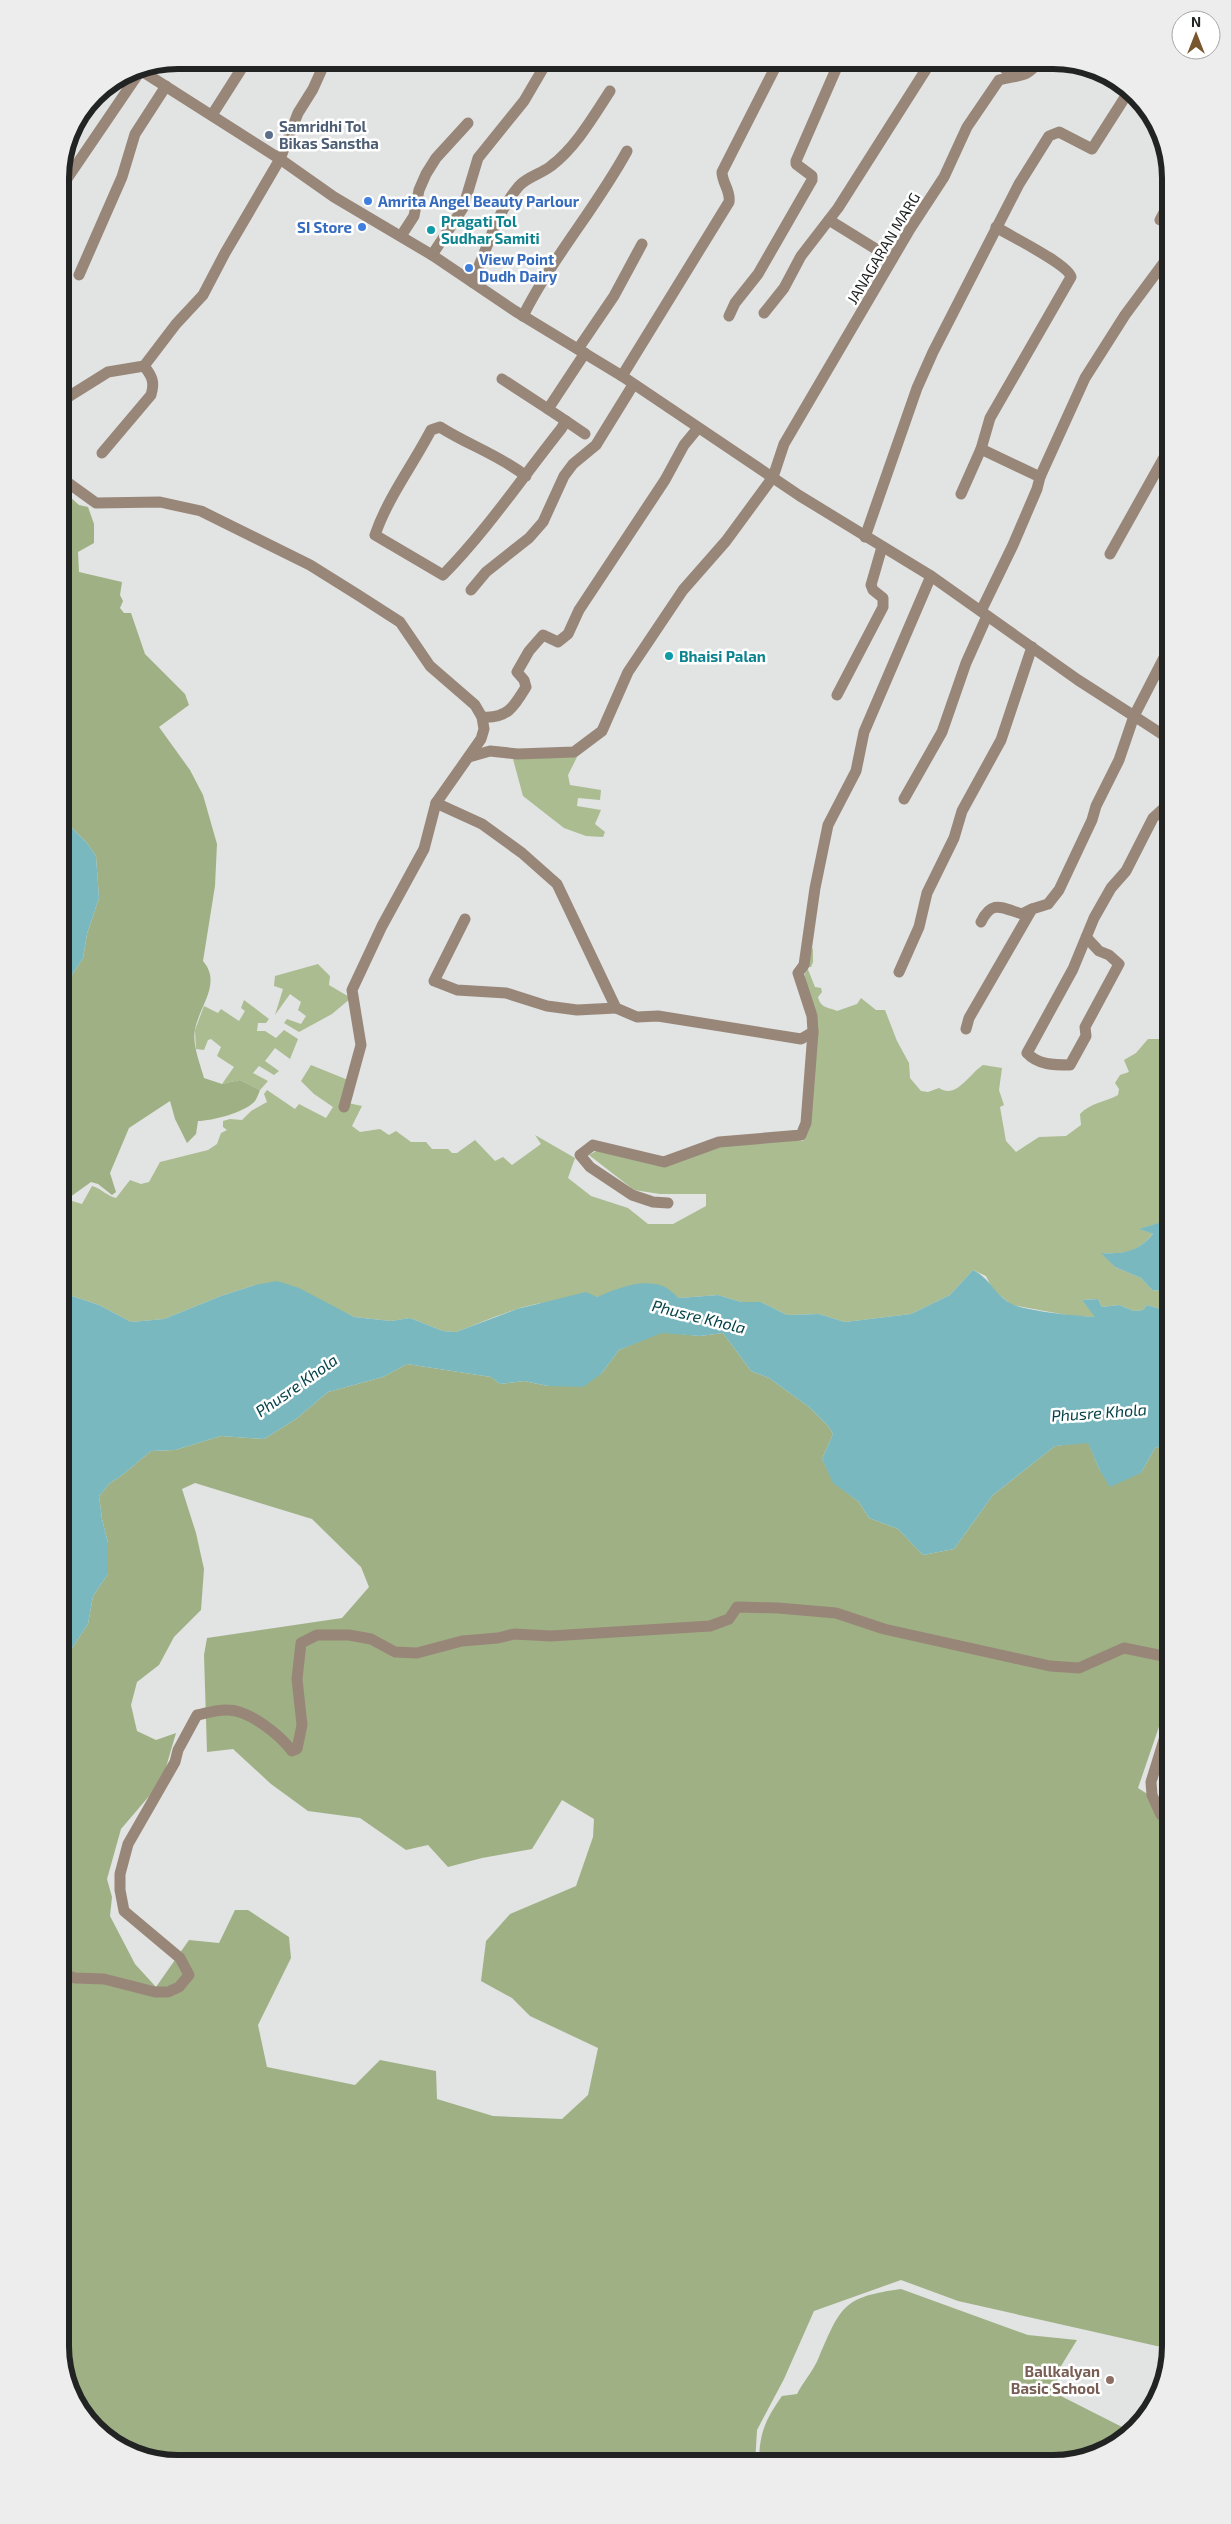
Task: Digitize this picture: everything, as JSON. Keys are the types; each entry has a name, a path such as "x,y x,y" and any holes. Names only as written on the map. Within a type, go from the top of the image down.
{"street":[{"path":"212,115 241,69"},
{"path":"69,396 108,372 144,366 176,324 203,295 225,253 280,159 289,132 322,69"},
{"path":"432,255 463,208 478,158 524,101 543,69"},
{"path":"622,376 729,202 730,196 722,172 774,69"},
{"path":"728,316 735,303 758,274 812,180 812,176 796,161 836,69"},
{"path":"764,313 784,288 801,256 829,220 926,69"},
{"path":"1005,69 1013,76"},
{"name":"JANAGARAN MARG","path":"469,757 490,751 518,754 574,752 602,731 628,672 683,590 726,541 773,477 784,444 892,259 944,177 967,127 999,80 1013,76 1024,76 1034,69"},
{"path":"147,73 280,159 334,197 432,255 523,316 622,376 865,537 931,576 1078,680 1162,734"},
{"path":"69,175 133,79"},
{"path":"79,275 122,177 135,134 166,86"},
{"path":"472,282 503,209 513,194 524,181 551,166 566,151 588,125 610,91"},
{"path":"865,537 917,388 996,227 1049,136 1059,132 1092,149 1126,97"},
{"path":"401,236 414,216 419,190 426,174 436,158 468,123"},
{"path":"523,316 535,291 607,188 627,151"},
{"path":"1160,220 1162,216"},
{"path":"829,220 892,259"},
{"path":"962,494 981,449 990,418 1071,277 1066,270 996,227"},
{"path":"548,409 642,244"},
{"path":"904,800 942,732 984,614 1037,489 1040,477 1085,378 1125,315 1162,265"},
{"path":"102,454 151,395 154,384 151,374 144,366"},
{"path":"502,379 585,434"},
{"path":"472,590 486,572 529,538 543,522 564,476 573,464 596,445 633,385"},
{"path":"526,476 499,457 463,441 440,427 431,430 408,473 384,509 375,535 443,575 493,514 505,504 526,476 566,421"},
{"path":"482,717 498,718 516,705 526,687 524,680 518,672 529,650 544,635 558,642 568,634 579,610 664,480 684,445 698,428"},
{"path":"981,449 1040,477"},
{"path":"1110,554 1162,461"},
{"path":"69,484 96,503 160,502 201,511 310,565 400,622 430,666 475,705 482,717 484,729 481,739 436,803 424,849 382,926 352,990 361,1045 344,1107"},
{"path":"837,695 883,607 883,598 873,590 871,585 882,547"},
{"path":"668,1203 654,1202 632,1195 590,1167 580,1155 594,1145 664,1162 719,1142 801,1135 806,1123 813,1032 812,1016 798,973 804,965 815,888 828,825 856,771 864,732 931,576"},
{"path":"899,972 919,927 927,893 954,838 962,811 1000,740 1032,647"},
{"path":"981,922 987,910 994,906 1022,914 1048,904 1059,890 1119,760 1134,716 1162,662"},
{"path":"436,803 482,824 522,853 557,884 616,1008"},
{"path":"1086,937 1099,952 1109,955 1119,964 1085,1027 1086,1036 1070,1065 1048,1064 1034,1060 1027,1052 1073,968 1086,937 1094,918 1111,888 1126,871 1153,818 1162,810"},
{"path":"966,1029 969,1018 1032,909"},
{"path":"465,919 434,981 456,990 506,993 547,1006 577,1010 616,1008 637,1017 658,1016 801,1039 813,1032"},
{"path":"69,1976 104,1979 155,1992 168,1992 179,1986 189,1975 180,1958 124,1911 120,1890 120,1874 128,1844 175,1762 178,1750 197,1715 229,1710 255,1720 284,1740 292,1751 297,1749 302,1725 297,1679 301,1643 317,1634 349,1635 371,1639 395,1652 417,1653 462,1641 498,1638 514,1634 551,1636 710,1626 729,1619 737,1607 760,1607 836,1613 884,1630 1050,1666 1079,1668 1124,1648 1162,1656"},
{"path":"1162,1745 1150,1782 1152,1794 1162,1814"}],"green space":[{"path":"69,496 79,505 88,507 94,524 94,543 78,552 79,572 122,582 120,595 123,601 120,608 124,613 131,613 145,654 185,694 189,705 159,727 190,770 203,795 217,844 215,886 203,961 208,969 210,986 195,1029 195,1048 204,1078 222,1084 240,1080 260,1090 255,1101 244,1109 220,1118 198,1121 196,1134 187,1143 175,1119 170,1101 129,1128 110,1173 116,1192 112,1195 98,1184 91,1182 69,1198 69,1006 72,1003 69,979 83,958 87,934 99,898 96,856 87,843 69,825"},
{"path":"525,756 577,757 568,775 570,785 601,790 600,800 578,798 577,806 601,810 595,824 605,832 603,837 586,836 564,828 523,796 513,759"},
{"path":"813,947 813,962 811,967 807,967 815,987 821,988 822,992 818,997 819,1001 826,1007 837,1011 857,1004 861,998 876,1010 885,1010 897,1041 909,1063 910,1078 921,1091 928,1092 939,1088 951,1091 962,1084 983,1065 1002,1068 999,1090 1004,1105 1000,1107 1006,1141 1016,1152 1039,1137 1066,1136 1081,1125 1080,1114 1084,1110 1118,1095 1119,1089 1115,1083 1120,1075 1129,1072 1124,1060 1136,1053 1148,1039 1162,1039 1162,1222 1140,1229 1153,1234 1142,1245 1130,1251 1102,1253 1115,1267 1141,1278 1152,1290 1162,1291 1162,1309 1147,1305 1143,1310 1134,1311 1119,1305 1102,1307 1098,1299 1082,1300 1096,1317 1072,1316 1012,1305 993,1290 986,1276 973,1270 950,1295 911,1314 845,1322 819,1314 787,1315 761,1302 741,1302 718,1295 679,1298 667,1290 647,1284 629,1287 589,1299 544,1303 526,1307 496,1316 456,1332 443,1331 410,1318 391,1321 354,1317 335,1308 255,1285 221,1296 164,1319 131,1322 99,1305 69,1295 69,1210 72,1208 70,1203 72,1201 82,1204 92,1186 116,1198 130,1180 141,1184 149,1182 160,1162 208,1150 217,1144 221,1133 227,1130 223,1127 223,1121 230,1119 242,1120 251,1111 267,1102 264,1094 267,1090 295,1109 299,1104 326,1118 333,1107 314,1094 301,1081 311,1065 348,1080 348,1103 362,1106 352,1126 360,1132 380,1129 389,1135 396,1131 411,1142 426,1142 432,1149 448,1149 452,1153 457,1153 475,1140 495,1161 503,1157 512,1165 541,1144 535,1135 575,1158 568,1178 591,1196 628,1208 648,1224 673,1224 706,1206 706,1194 660,1194 634,1190 589,1155 600,1149 664,1164 726,1143 785,1138 803,1141 814,1082 805,975 806,965"},
{"path":"318,964 330,976 329,985 351,998 332,1014 299,1032 284,1023 287,1019 301,1024 306,1016 298,1010 301,1002 290,994 275,1015 283,989 274,986 275,976"},
{"path":"244,1000 269,1019 266,1023 258,1023 257,1031 265,1031 276,1038 284,1030 298,1039 290,1059 275,1048 265,1061 279,1071 274,1075 259,1066 253,1073 268,1081 260,1090 240,1080 222,1084 234,1067 217,1056 221,1047 211,1039 208,1040 204,1050 196,1049 195,1030 204,1006 218,1013 221,1009 239,1021 245,1011 241,1008"},
{"path":"662,1332 700,1336 723,1333 751,1371 769,1378 809,1407 828,1426 833,1434 822,1459 834,1483 859,1502 869,1518 898,1529 923,1555 954,1549 993,1495 1055,1446 1088,1442 1100,1471 1141,1473 1155,1448 1162,1446 1162,1718 1138,1788 1162,1803 1162,2347 958,2301 901,2280 814,2311 784,2379 757,2430 756,2455 171,2455 136,2447 112,2433 83,2401 72,2374 69,2353 69,1652 88,1624 93,1596 108,1574 108,1543 99,1496 110,1483 151,1451 175,1450 221,1436 264,1439 296,1419 328,1392 383,1377 407,1364 491,1377 500,1384 524,1381 548,1386 601,1374 619,1350","holes":["195,1483 312,1519 361,1567 369,1587 342,1618 207,1638 204,1655 207,1752 233,1749 271,1784 308,1811 360,1818 406,1850 428,1845 448,1867 482,1858 532,1849 562,1800 594,1819 593,1837 576,1886 510,1914 486,1941 481,1981 512,1998 530,2016 598,2048 588,2095 562,2119 493,2116 437,2099 436,2071 380,2060 355,2085 267,2067 258,2025 291,1958 289,1937 248,1910 235,1910 219,1943 189,1940 156,1987 135,1964 110,1916 112,1897 107,1879 121,1829 162,1781 176,1733 156,1740 137,1731 131,1705 137,1682 159,1665 174,1637 201,1610 204,1569 196,1533 182,1489"]},
{"path":"901,2289 1028,2335 1077,2340 1061,2366 1055,2393 1125,2428 1108,2441 1095,2447 1067,2454 759,2455 760,2444 767,2420 782,2396 797,2394 817,2362 839,2315 855,2301 882,2292"}],"water":[{"path":"69,825 87,843 96,856 99,898 87,934 83,958 69,979"},
{"path":"69,986 72,1003 69,1006"},
{"path":"1162,1222 1162,1291 1152,1290 1141,1278 1115,1267 1101,1253 1130,1251 1142,1245 1153,1234 1139,1229"},
{"name":"Phusre Khola","path":"973,1270 984,1277 1004,1299 1016,1306 1051,1313 1095,1317 1082,1300 1098,1299 1102,1307 1119,1305 1134,1311 1143,1310 1147,1305 1162,1309 1162,1446 1155,1448 1141,1473 1110,1487 1100,1471 1088,1443 1055,1446 993,1495 954,1549 923,1555 898,1529 869,1518 859,1502 833,1483 822,1459 833,1434 828,1426 809,1407 769,1378 751,1371 723,1333 700,1336 662,1333 619,1350 601,1374 583,1387 548,1386 524,1381 500,1384 491,1377 407,1364 383,1377 328,1392 296,1419 264,1439 221,1436 175,1450 151,1451 110,1483 99,1496 108,1543 108,1574 93,1596 88,1624 69,1652 69,1295 99,1305 131,1322 164,1319 221,1296 255,1285 277,1281 299,1288 354,1317 391,1321 410,1318 443,1331 456,1332 517,1309 586,1292 597,1297 629,1286 646,1283 663,1286 679,1298 718,1295 741,1302 761,1302 787,1315 819,1314 845,1322 911,1314 950,1295"}],"place":[{"name":"Samridhi Tol Bikas Sanstha","path":"269,135"},
{"name":"Amrita Angel Beauty Parlour","path":"368,201"},
{"name":"SI Store","path":"362,227"},
{"name":"Pragati Tol Sudhar Samiti","path":"431,230"},
{"name":"View Point Dudh Dairy","path":"469,268"},
{"name":"Bhaisi Palan","path":"669,656"},
{"name":"Ballkalyan Basic School","path":"1110,2380"}]}
